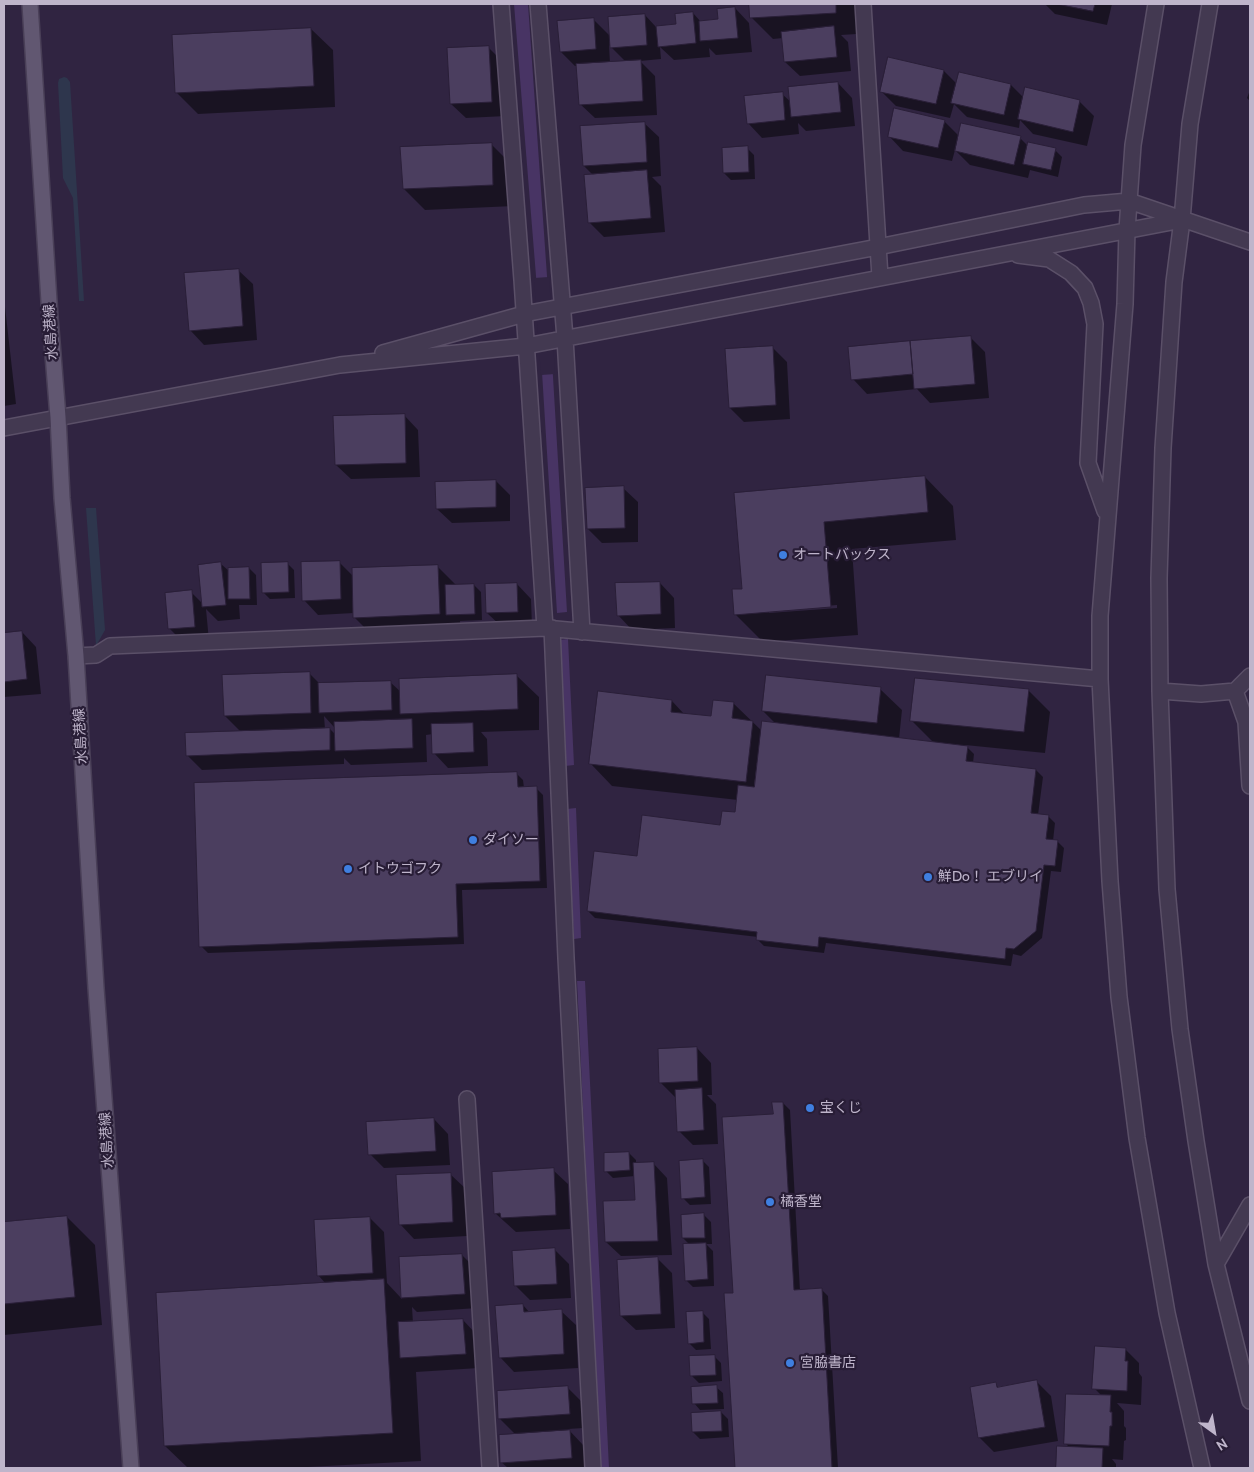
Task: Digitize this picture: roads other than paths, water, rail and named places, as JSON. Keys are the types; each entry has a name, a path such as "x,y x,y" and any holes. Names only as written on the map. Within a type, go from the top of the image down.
{"main road":[{"name":"水島港線","path":"30,4 62,498 76,656 96,988 131,1468"}],"street":[{"path":"501,4 543,311 582,632"},
{"path":"538,4 543,311 546,342 548,628 593,1468"},
{"path":"862,4 880,277"},
{"path":"1156,4 1134,137 1127,230 1125,304 1100,616 1100,679 1110,891 1119,997 1137,1138 1168,1313 1202,1468"},
{"path":"1210,4 1190,124 1182,220 1174,282 1163,448 1158,578 1160,691 1167,889 1180,1029 1216,1264 1250,1401"},
{"path":"340,365 543,311 1077,207 1129,202 1250,242"},
{"path":"4,428 340,365 546,342 1182,220"},
{"path":"1006,253 1049,259 1071,273 1085,288 1088,295 1095,324 1088,463 1107,517"},
{"path":"76,656 96,655 110,646 548,628 1100,679"},
{"path":"1160,691 1201,694 1235,691 1250,676"},
{"path":"1235,691 1246,722 1250,786"},
{"path":"467,1099 490,1468"},
{"path":"1216,1264 1250,1205"}],"place":[{"name":"オートバックス","path":"783,555"},
{"name":"ダイソー","path":"473,840"},
{"name":"イトウゴフク","path":"348,869"},
{"name":"鮮Do！ エブリイ","path":"928,877"},
{"name":"宝くじ","path":"810,1108"},
{"name":"橘香堂","path":"770,1202"},
{"name":"宮脇書店","path":"790,1363"}]}
